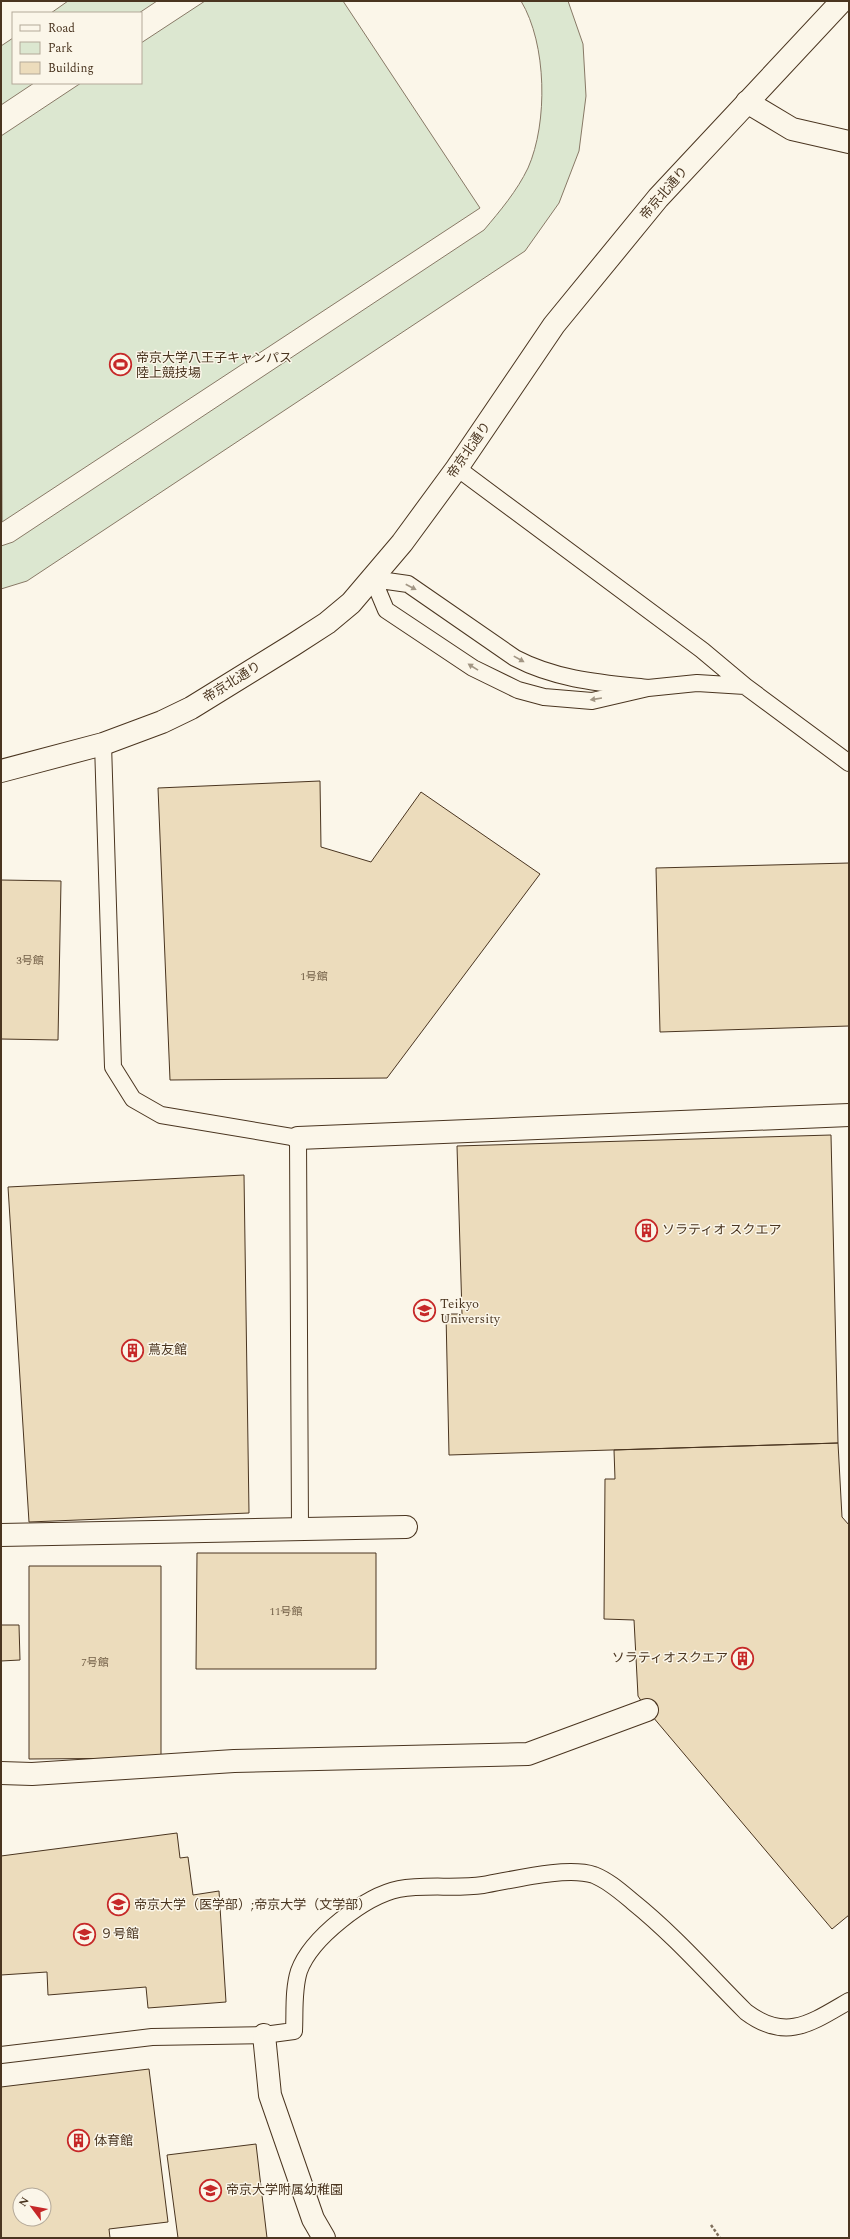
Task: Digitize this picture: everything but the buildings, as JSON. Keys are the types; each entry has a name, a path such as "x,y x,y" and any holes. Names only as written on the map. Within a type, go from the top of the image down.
{"street":[{"name":"帝京北通り","path":"1,771 103,744 162,722 191,708 327,623 351,603 373,579 457,468 554,325 658,198 842,1"},
{"path":"747,102 792,129 849,142"},
{"path":"298,1138 849,1115"},
{"path":"1,1535 406,1527"},
{"path":"1,1773 32,1774 234,1761 528,1754 647,1710"},
{"path":"264,2035 270,2095 313,2219 324,2238"}],"lane":[{"path":"457,468 702,650 745,686 849,763"},
{"path":"373,579 386,610 473,668 518,690 544,697 592,701 648,688 696,683 745,686"},
{"path":"373,579 408,584 515,658 534,668 577,681 648,688"},
{"path":"103,744 113,1067 133,1099 161,1115 298,1138 300,1529"},
{"path":"1,2055 152,2037 264,2035 294,2031 296,1988 299,1972 307,1955 328,1932 372,1899 399,1889 470,1887 571,1871 593,1875 609,1882 652,1917 746,2012 758,2021 772,2026 792,2028 810,2024 849,2001"}],"path":[{"path":"711,2225 720,2238"}],"green space":[{"path":"68,1 157,1 140,12 52,12"},
{"name":"帝京大学八王子キャンパス 陸上競技場","path":"205,1 343,1 480,208 2,522 1,136 79,84 142,84 142,42"},
{"path":"521,1 568,1 583,44 586,96 579,151 559,203 525,251 27,581 1,589 1,546 13,542 484,230 508,200 524,176 535,150 539,129 542,84 540,61 536,39 530,19"},
{"path":"12,39 12,84 32,84 1,105 1,46"}],"place":[{"name":"帝京大学八王子キャンパス 陸上競技場","path":"121,365"},
{"name":"ソラティオ スクエア","path":"646,1230"},
{"name":"Teikyo University","path":"425,1311"},
{"name":"蔦友館","path":"132,1350"},
{"name":"ソラティオスクエア","path":"743,1658"},
{"name":"帝京大学（医学部）;帝京大学（文学部）","path":"119,1905"},
{"name":"９号館","path":"84,1934"},
{"name":"体育館","path":"79,2141"},
{"name":"帝京大学附属幼稚園","path":"211,2190"}]}
